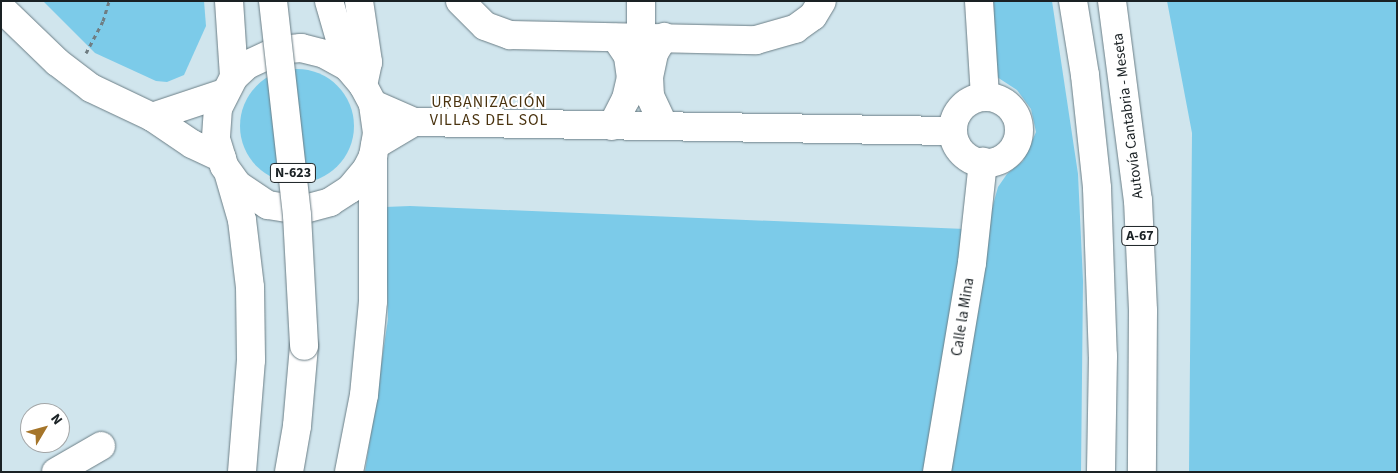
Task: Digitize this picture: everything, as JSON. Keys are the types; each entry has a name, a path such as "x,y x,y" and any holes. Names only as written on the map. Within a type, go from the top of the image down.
{"main road":[{"path":"229,1 229,85 216,124 225,166 242,220 250,287 250,385 242,472"},
{"name":"N-623","path":"273,1 297,215 304,346 298,426 289,472"},
{"path":"329,1 376,119 372,309 364,395 349,472"},
{"path":"359,1 368,62 361,85"},
{"path":"460,1 484,26 510,35 770,38 805,23 822,1"},
{"path":"612,126 626,100 631,78 628,56 640,37 641,1"},
{"path":"979,1 985,96"},
{"name":"A-67","path":"1073,1 1098,188 1103,347 1101,472"},
{"name":"Autovía Cantabria - Meseta","path":"1112,1 1138,200 1143,330 1142,472"},
{"path":"1,8 72,75 112,100 152,117 225,166 259,201 277,207 301,210 339,197 360,178 374,150 414,122"},
{"path":"640,37 654,53 649,77 650,96 664,126"},
{"path":"152,117 229,85 263,55 279,50 311,50 414,122 953,131"},
{"path":"985,96 1002,100 1010,107 1020,126 1015,146 1008,155 999,160 984,162 962,153 953,131 956,115 962,106 985,96"},
{"name":"Calle la Mina","path":"937,472 972,263 984,162"},
{"path":"56,472 101,446"}],"path":[{"path":"72,75 104,21 109,1"}],"shaded area":[{"path":"43,1 204,1 206,26 184,75 167,82 156,81 95,53"},
{"path":"989,1 1052,1 1078,174 1083,281 1081,472 947,472 986,230 998,187 1007,174 1023,161 1036,132 1031,109 1017,90 997,77"},
{"path":"1167,1 1397,1 1397,472 1189,472 1192,133"},
{"path":"297,69 319,73 329,78 345,94 350,104 354,126 350,148 345,158 329,174 319,179 297,183 275,179 265,174 249,158 244,148 240,126 244,104 249,94 265,78 275,73"},
{"path":"410,206 965,229 924,472 365,472 388,319 385,207"}],"district":[{"name":"URBANIZACIÓN VILLAS DEL SOL","path":"489,111"}]}
